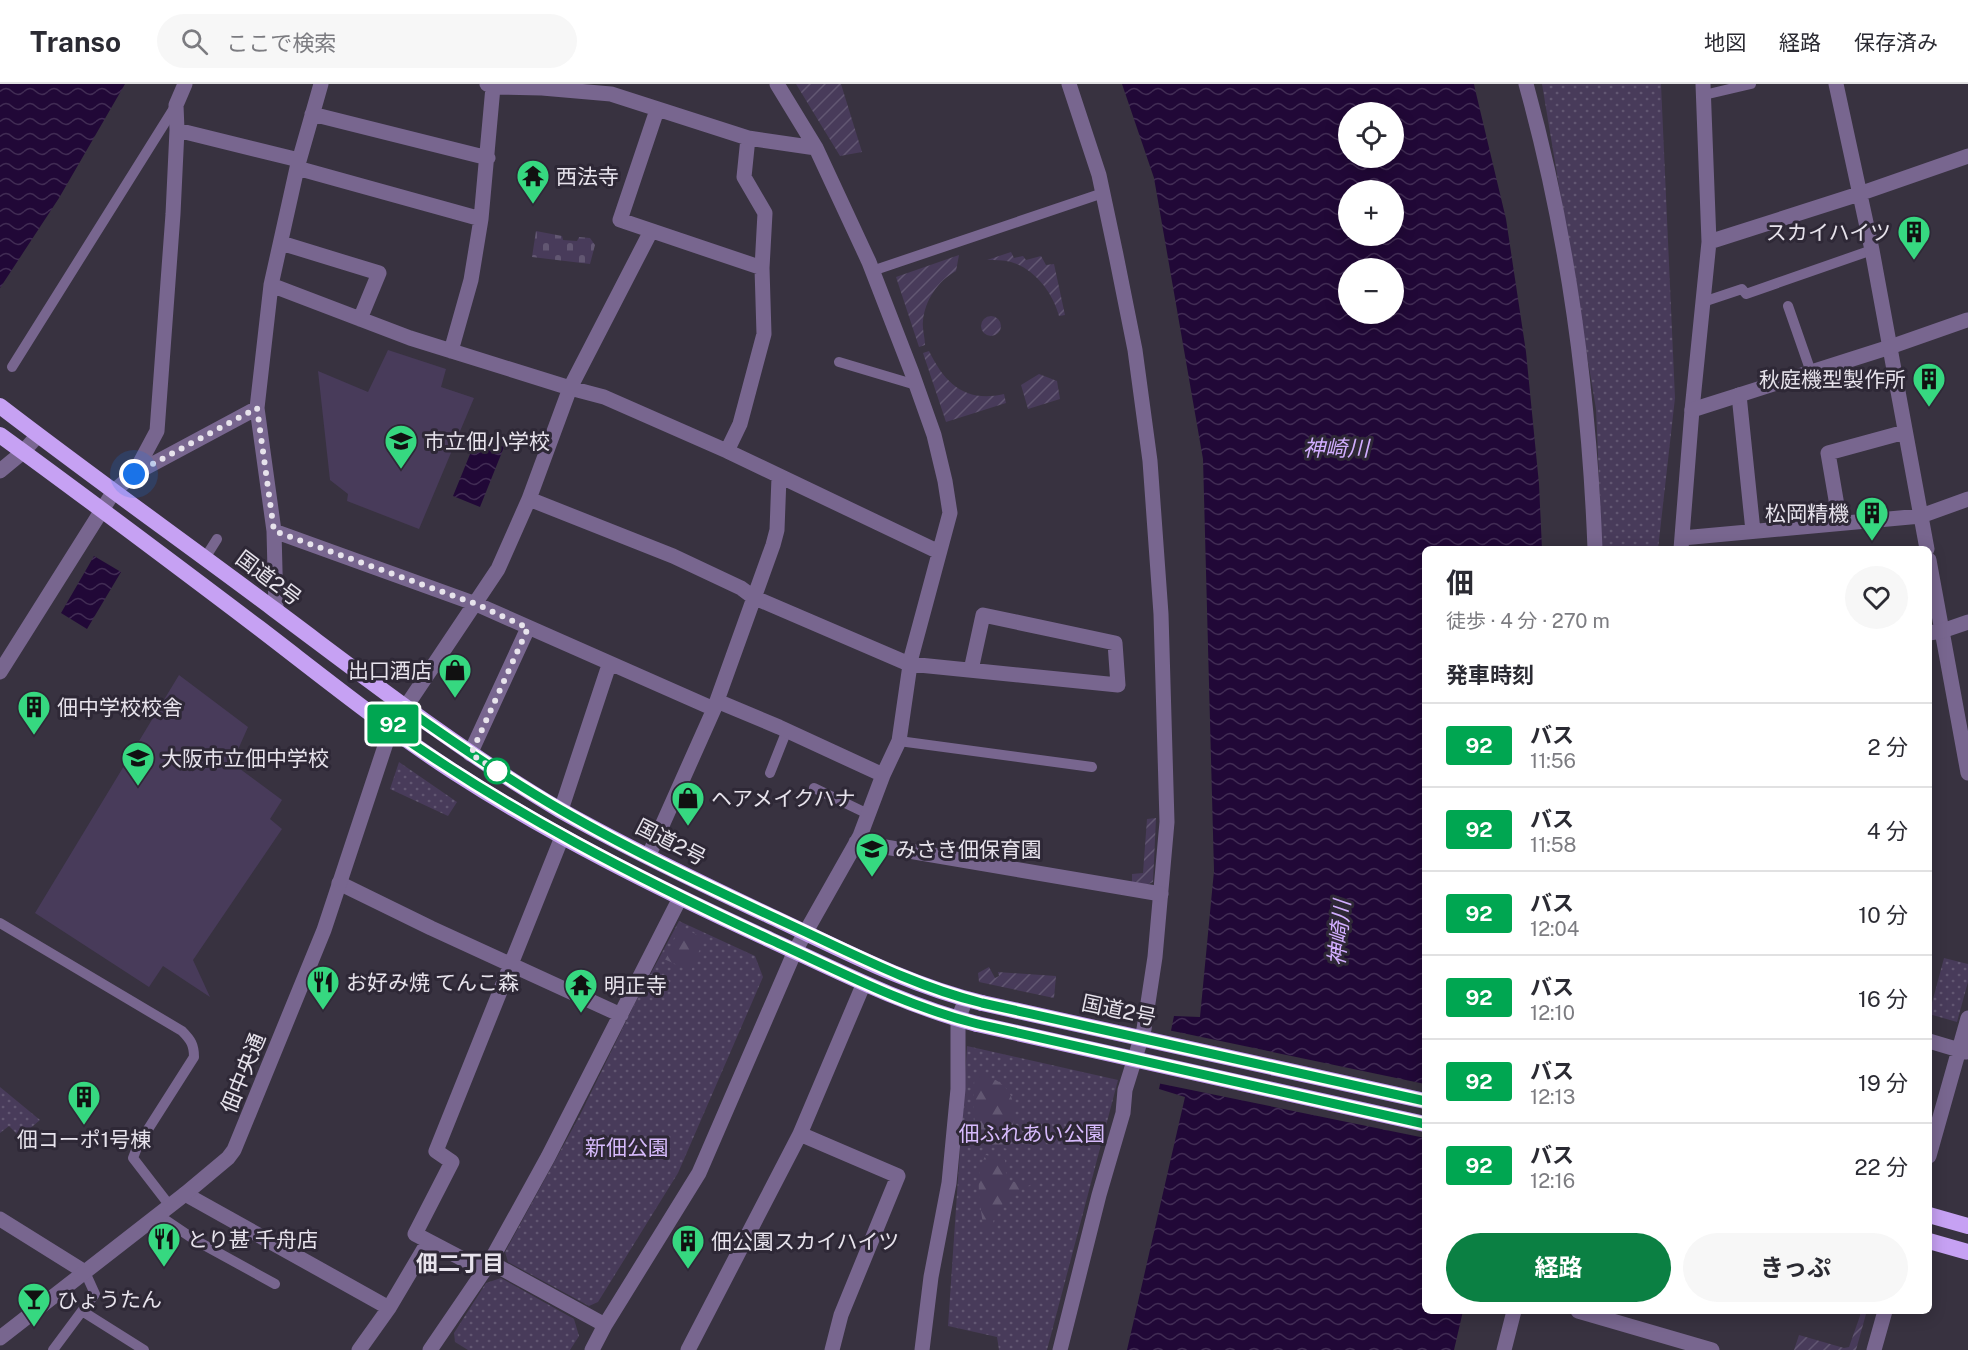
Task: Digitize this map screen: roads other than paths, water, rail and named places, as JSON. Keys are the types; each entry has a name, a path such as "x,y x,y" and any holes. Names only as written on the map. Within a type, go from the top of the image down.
{"highway":[{"name":"国道2号","path":"1,407 405,708 471,754 561,810 648,857 889,970 974,1001 1422,1100"},
{"path":"0,435 102,508 390,728 456,773 562,837 680,898 864,983 918,1006 958,1019 1422,1123"},
{"path":"1932,1216 1968,1226"},
{"path":"1932,1242 1968,1252"}],"street":[{"path":"134,474 157,431 177,130 176,105 184,84"},
{"path":"276,610 274,531 257,408 271,285 298,164 321,84"},
{"path":"592,1350 605,1325 699,1173 795,951 856,842 868,814 899,741 909,664 950,513 934,435 872,271 816,148 777,84"},
{"path":"1060,1350 1099,1196 1123,1113 1125,1090 1144,1029 1155,957 1167,822 1161,614 1150,461 1136,350 1103,193 1069,84"},
{"path":"1526,84 1543,145 1570,288 1580,359 1595,546"},
{"path":"1836,84 1872,249 1926,546"},
{"path":"450,351 471,280 481,219 488,158 490,85 612,89 657,110 748,138 816,148"},
{"path":"1704,89 1709,242 1692,411 1682,544 1752,531 1921,516 1968,499"},
{"path":"657,110 620,220 762,268"},
{"path":"312,114 488,158"},
{"path":"177,130 481,219"},
{"path":"727,451 740,424 764,334 762,268 765,213 744,177 748,138"},
{"path":"1709,242 1968,156"},
{"name":"佃中央通","path":"0,1338 184,1194 228,1158 234,1150 324,930 390,728 498,569 529,499 570,388 651,231"},
{"path":"281,243 379,273 360,319"},
{"path":"271,285 450,351 604,397 727,451 939,552"},
{"path":"1692,411 1968,321"},
{"path":"1739,395 1752,531"},
{"path":"0,672 114,491 134,474 257,408"},
{"path":"1840,522 1828,453 1905,432"},
{"path":"0,471 23,452 38,435"},
{"path":"648,857 715,705 777,530 779,477"},
{"path":"529,499 673,556 741,588 753,597 909,664 1118,685 1115,643 983,615 970,670"},
{"path":"274,531 476,604 609,665 787,730 883,775"},
{"path":"1932,591 1936,632 1968,772"},
{"path":"1936,632 1968,622"},
{"path":"471,754 528,628"},
{"path":"561,810 609,665"},
{"path":"562,837 436,1151 452,1162 415,1234 476,1266 490,1262 605,1325"},
{"path":"856,842 1161,894"},
{"path":"339,883 621,1015"},
{"path":"437,1348 490,1262 548,1157 680,898"},
{"path":"688,1350 801,1134 864,983"},
{"path":"922,1350 931,1277 949,1184 958,1089 958,1019 974,1001"},
{"path":"1932,1147 1964,1051 1968,1018"},
{"path":"1932,1042 1964,1051"},
{"path":"801,1134 898,1176 841,1315 832,1350"},
{"path":"184,1194 389,1308"},
{"path":"0,1219 85,1272"},
{"path":"359,1350 389,1308 428,1242"},
{"path":"1504,1350 1513,1314"},
{"path":"1588,1314 1712,1350"},
{"path":"1874,1350 1884,1314"}],"lane":[{"path":"1704,89 1750,84"},
{"path":"12,367 176,105"},
{"path":"872,271 1103,193"},
{"path":"1703,302 1742,288 1746,294 1872,249"},
{"path":"1788,306 1811,372"},
{"path":"839,362 916,385"},
{"path":"205,558 217,539"},
{"path":"770,773 787,730"},
{"path":"899,741 1092,767"},
{"path":"814,788 868,814"},
{"path":"0,923 182,1031 191,1040 194,1057 138,1144 133,1158 164,1210 195,1240 275,1284"},
{"path":"53,1350 95,1294 85,1272"},
{"path":"82,1311 144,1350"}],"water":[{"path":"0,84 125,84 59,198 0,288"},
{"name":"神崎川","path":"1122,84 1474,84 1506,219 1526,352 1539,484 1542,546 1422,546 1422,1314 1462,1314 1454,1350 1127,1350 1185,1097 1159,1089 1174,1016 1200,1017 1214,871 1203,459 1154,178"},
{"path":"477,437 504,447 480,507 453,496"},
{"path":"94,556 121,572 87,629 61,613"}],"place":[{"name":"西法寺","path":"533,205"},
{"name":"スカイハイツ","path":"1914,261"},
{"name":"秋庭機型製作所","path":"1929,408"},
{"name":"市立佃小学校","path":"401,470"},
{"name":"松岡精機","path":"1872,542"},
{"name":"出口酒店","path":"455,699"},
{"name":"佃中学校校舎","path":"34,736"},
{"name":"大阪市立佃中学校","path":"138,787"},
{"name":"ヘアメイクハナ","path":"688,827"},
{"name":"みさき佃保育園","path":"872,878"},
{"name":"お好み焼 てんこ森","path":"323,1011"},
{"name":"明正寺","path":"581,1014"},
{"name":"佃コーポ1号棟","path":"84,1126"},
{"name":"とり甚 千舟店","path":"164,1268"},
{"name":"佃公園スカイハイツ","path":"688,1270"},
{"name":"ひょうたん","path":"34,1328"}],"district":[{"name":"佃二丁目","path":"460,1263"}],"park label":[{"name":"佃ふれあい公園","path":"1032,1133"},
{"name":"新佃公園","path":"627,1147"}]}
